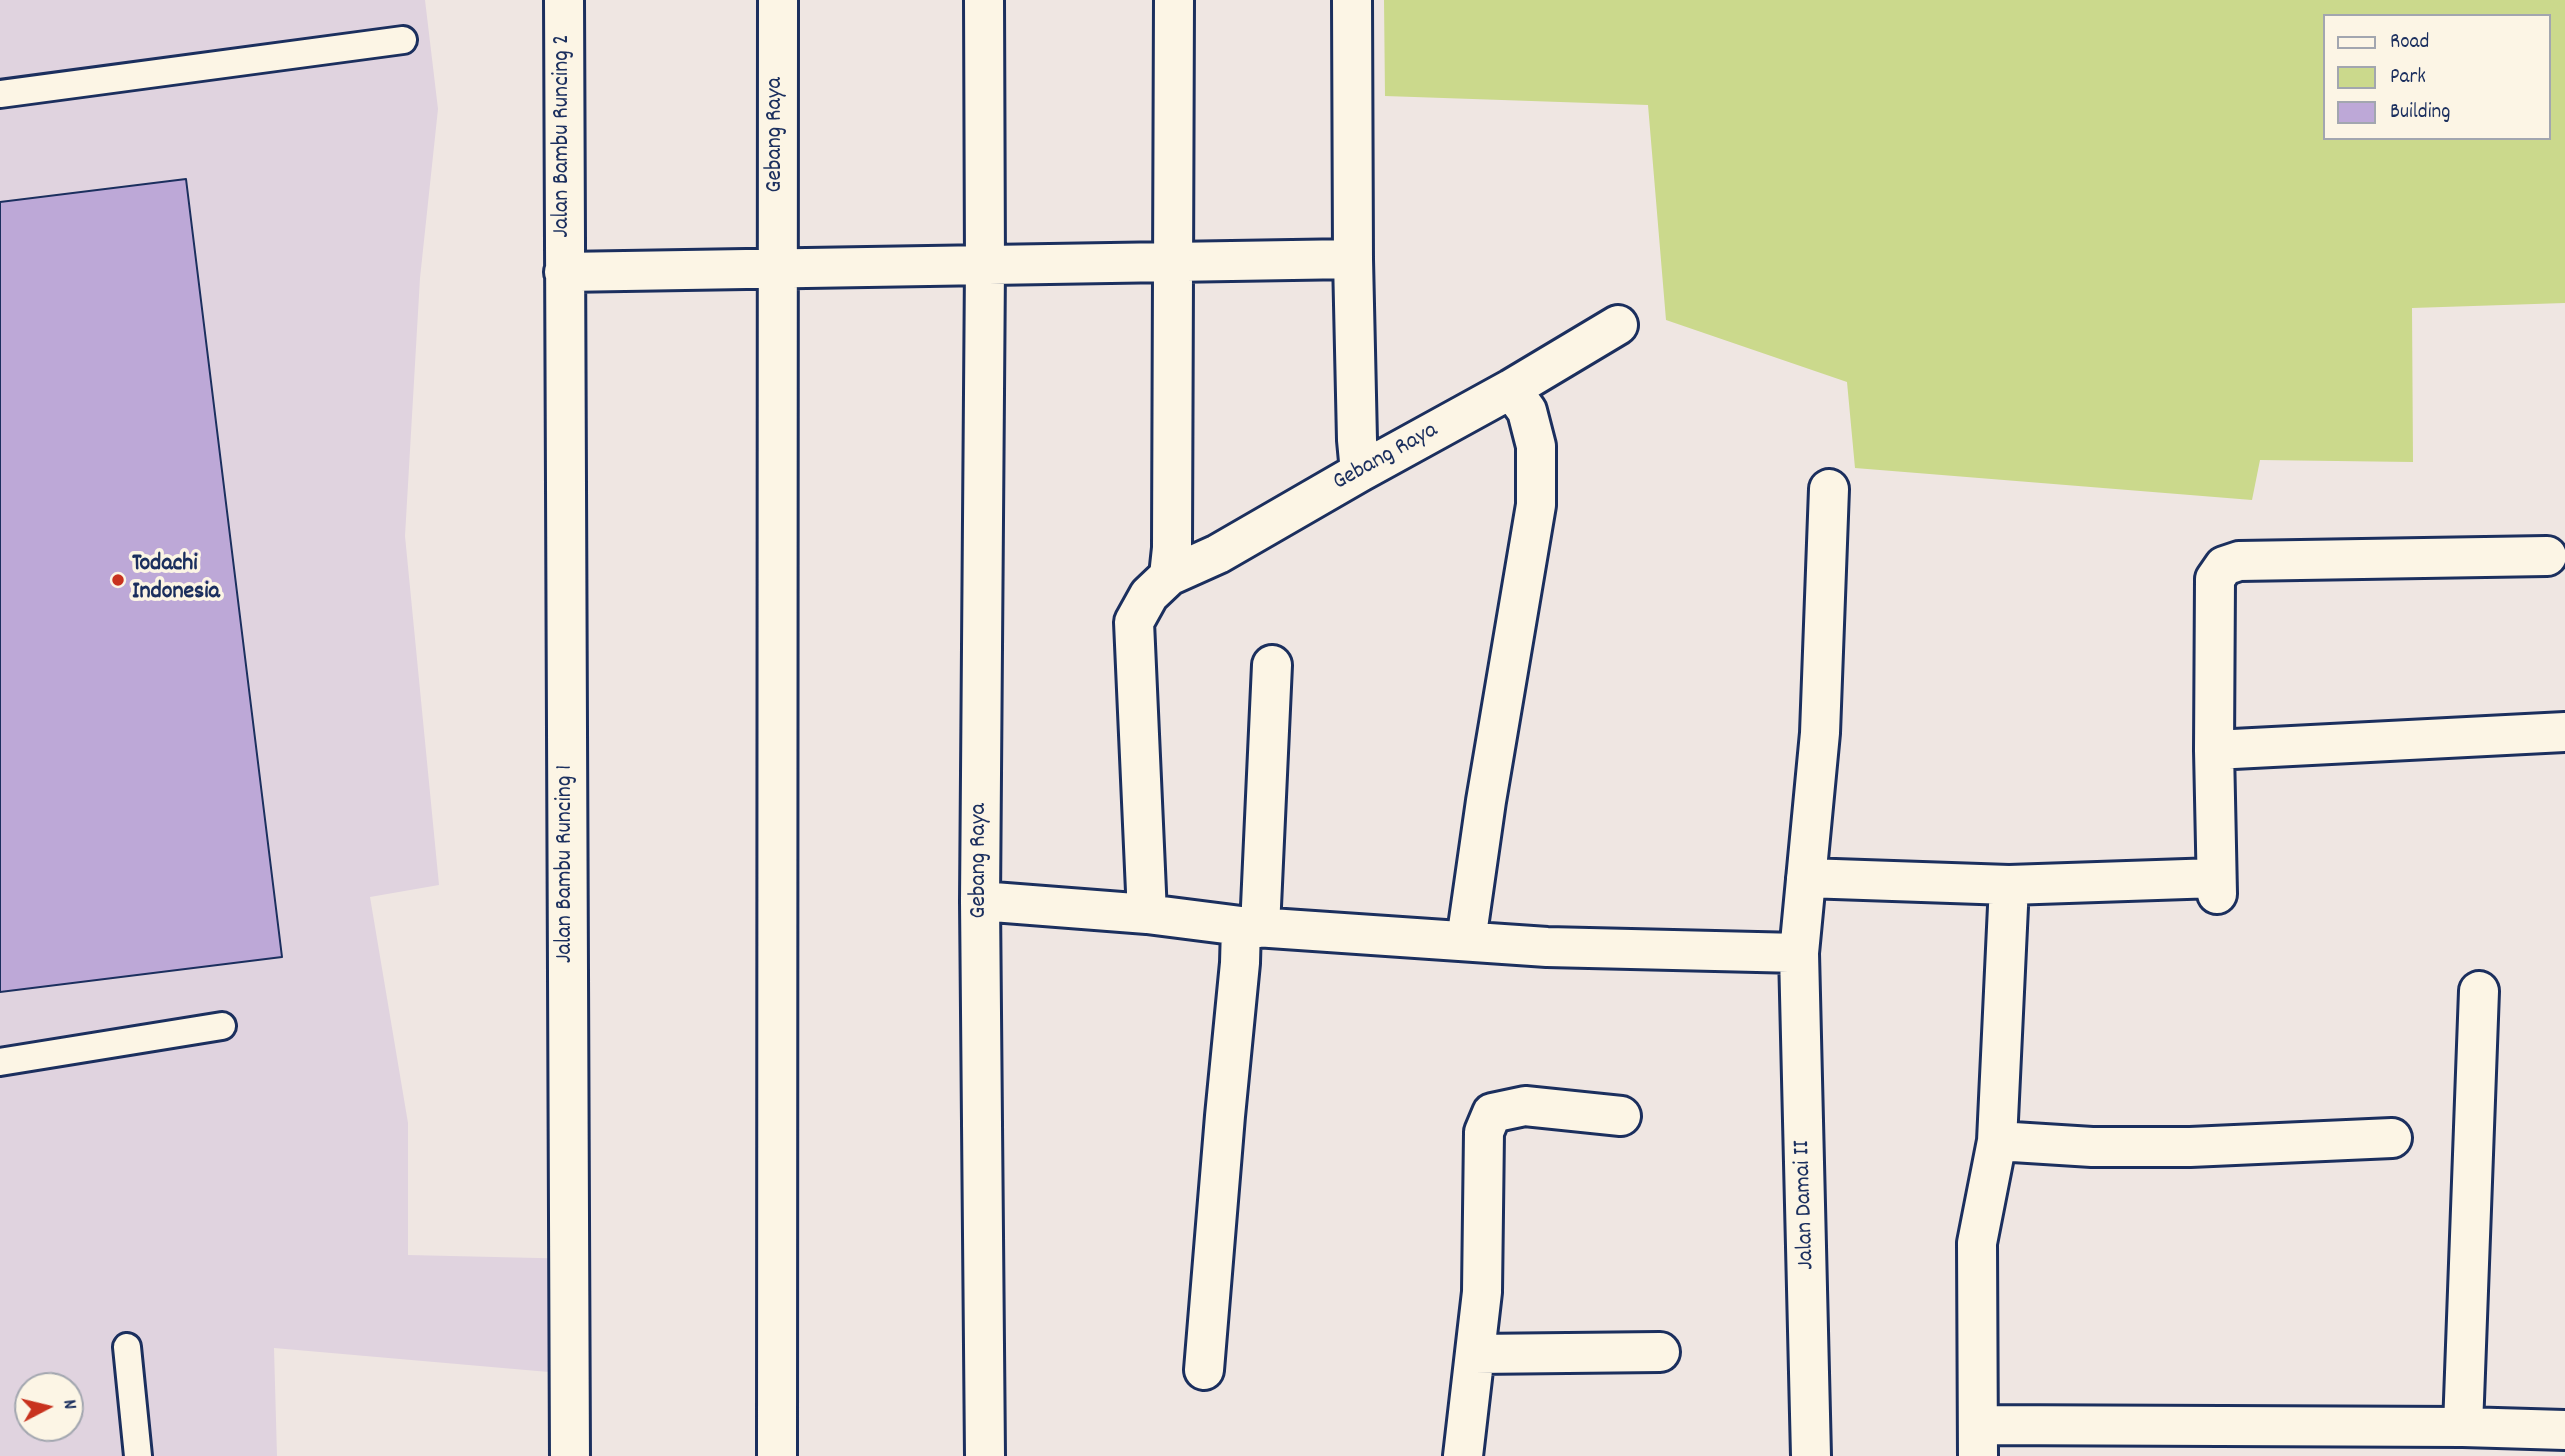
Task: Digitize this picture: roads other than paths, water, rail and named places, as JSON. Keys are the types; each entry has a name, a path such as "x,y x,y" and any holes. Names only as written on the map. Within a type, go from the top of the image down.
{"street":[{"name":"Jalan Bambu Runcing 2","path":"564,0 564,272"},
{"name":"Gebang Raya","path":"777,1456 778,0"},
{"name":"Gebang Raya","path":"984,0 985,266 980,901 985,1456"},
{"path":"1147,914 1134,622 1149,595 1169,576 1172,548 1174,0"},
{"path":"1352,0 1353,259 1360,472"},
{"path":"564,272 1353,259"},
{"name":"Jalan Bambu Runcing 1","path":"564,272 570,1456"},
{"name":"Gebang Raya","path":"1169,576 1218,554 1511,389 1618,325"},
{"path":"1466,940 1486,801 1536,505 1536,446 1527,411 1511,389"},
{"name":"Jalan Damai II","path":"1811,1456 1799,953 1819,733 1829,489"},
{"path":"1806,878 2009,885 2217,886 2214,750 2215,579 2224,566 2239,561 2547,556"},
{"path":"1204,1370 1240,963 1251,927 1272,665"},
{"path":"2214,750 2565,732"},
{"path":"2009,885 1997,1141 1977,1243 1979,1441 2463,1427 2565,1430"},
{"path":"980,901 1147,914 1251,927 1547,947 1799,953"},
{"path":"2463,1427 2479,991"},
{"path":"1463,1456 1482,1292 1484,1132 1492,1113 1525,1106 1620,1116"},
{"path":"1997,1141 2092,1147 2176,1147 2392,1138"},
{"path":"1475,1354 1660,1352"}],"lane":[{"path":"0,94 403,40"},
{"path":"0,1062 222,1026"},
{"path":"127,1347 138,1456"}],"place":[{"name":"Todachi Indonesia","path":"118,580"}]}
